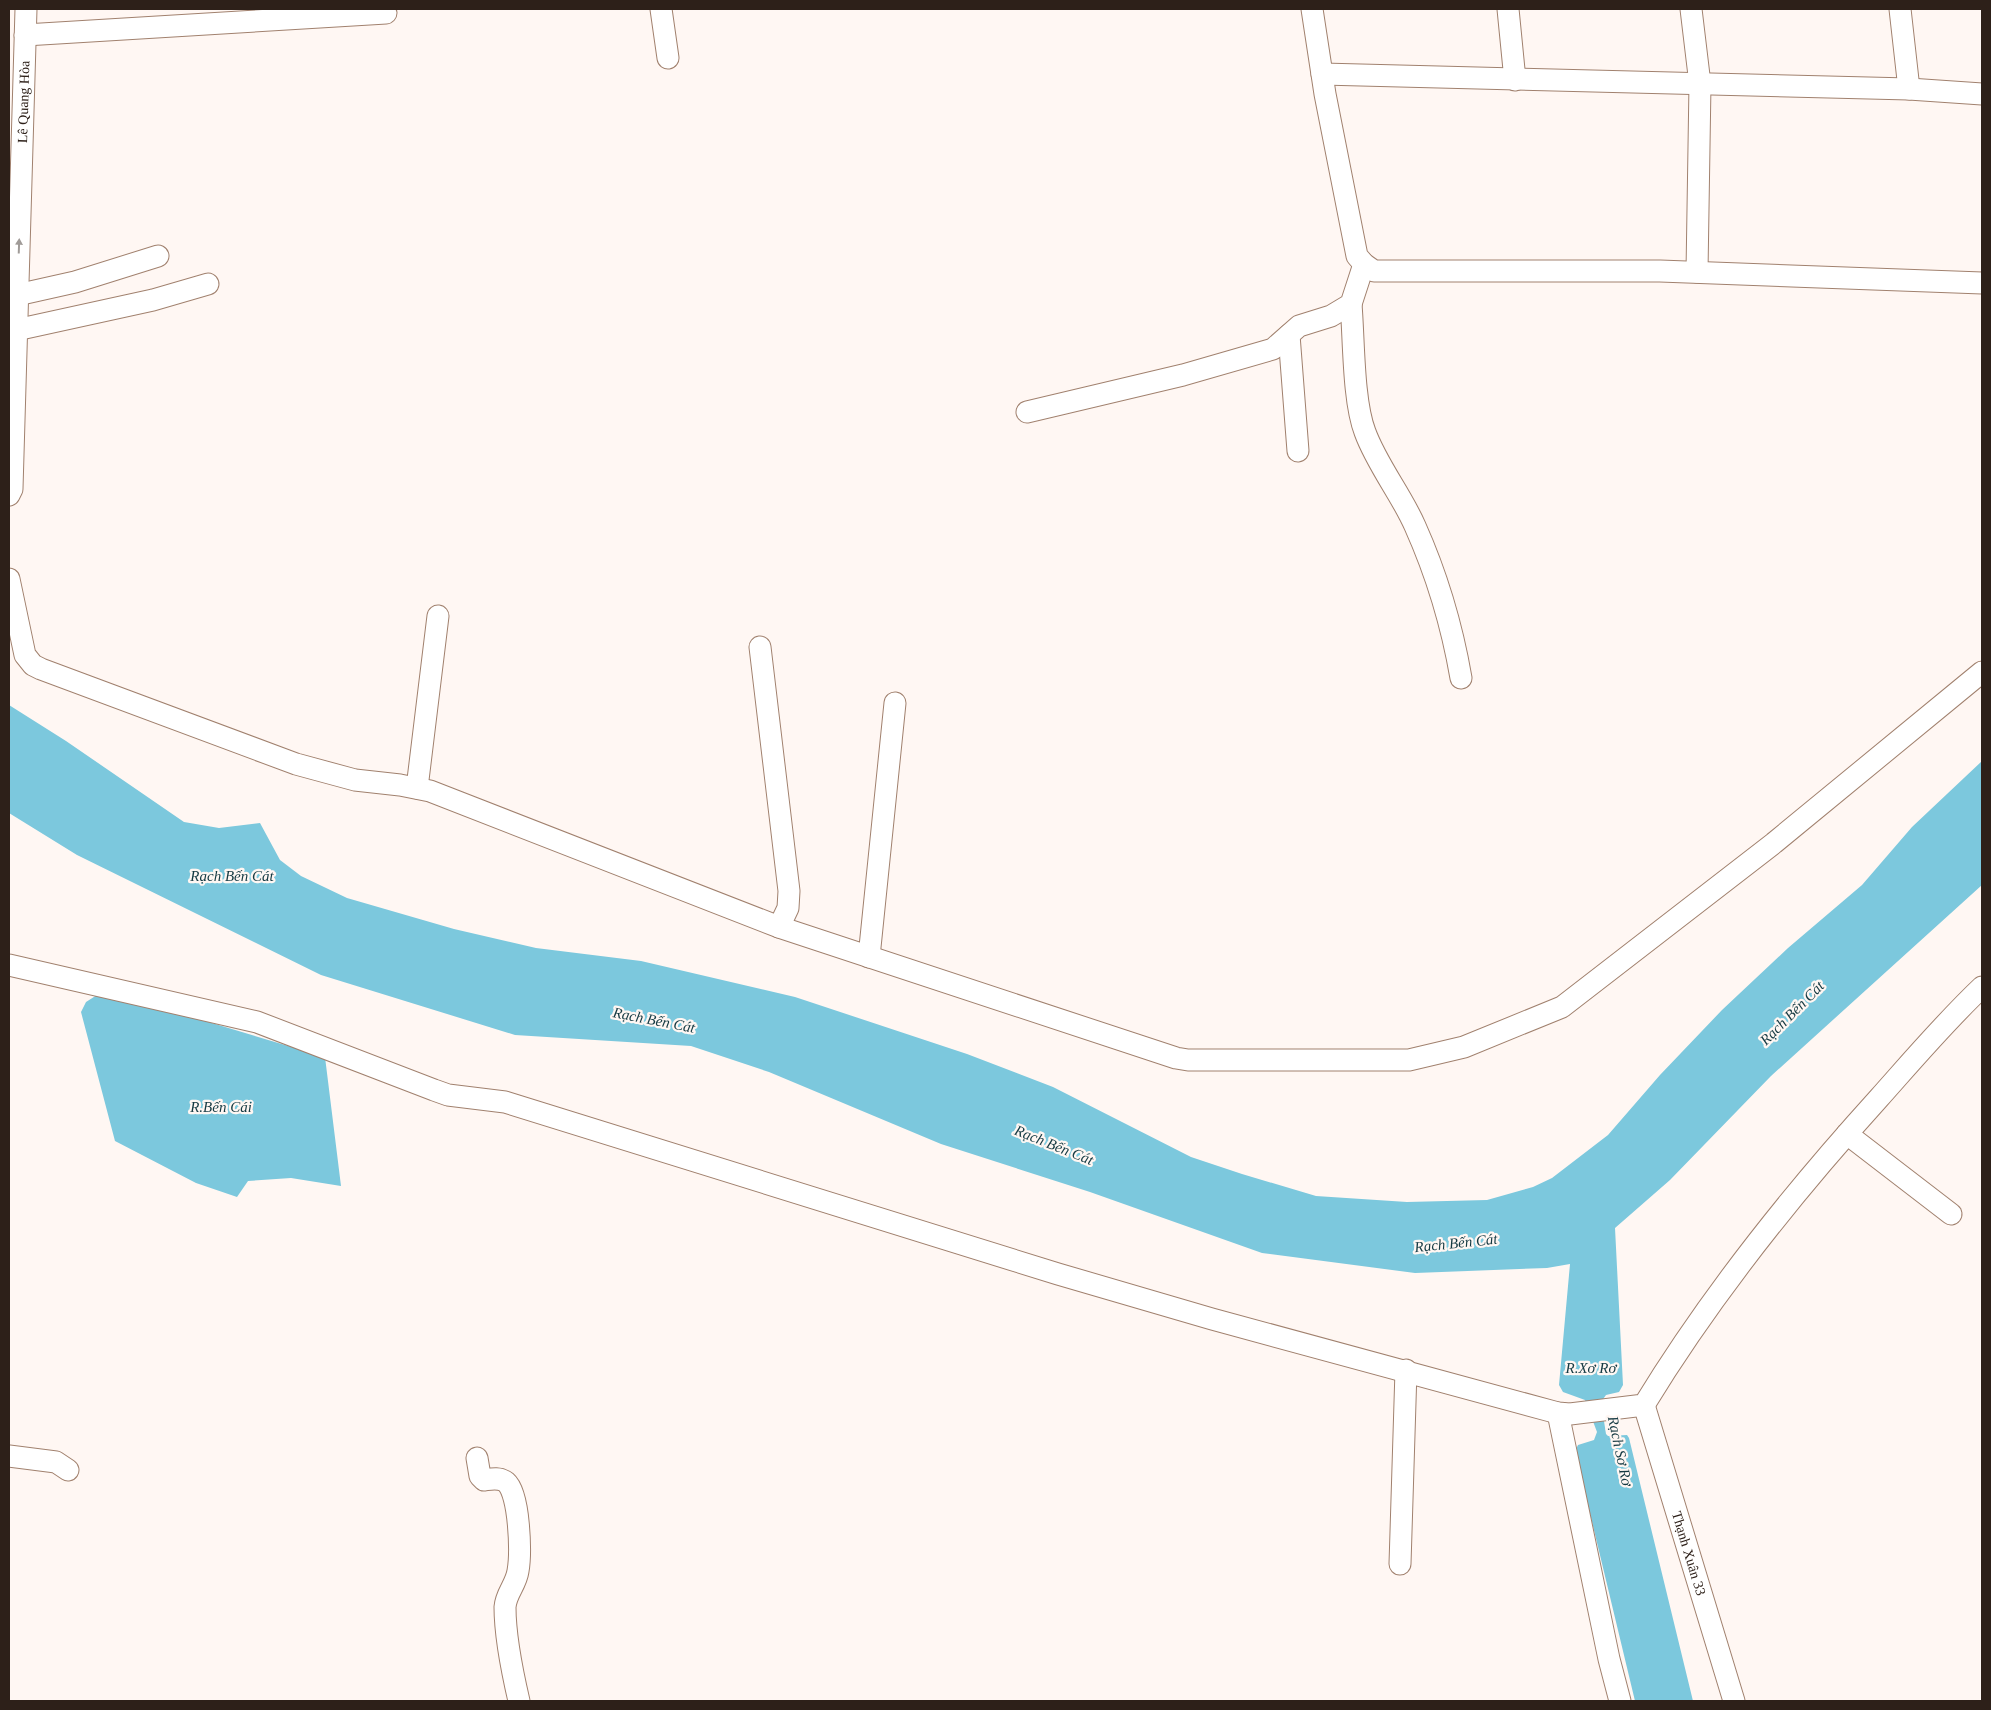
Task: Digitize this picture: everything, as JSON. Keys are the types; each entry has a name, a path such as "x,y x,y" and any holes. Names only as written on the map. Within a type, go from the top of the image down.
{"street":[{"name":"Lê Quang Hòa","path":"9,496 12,489 26,9"},
{"path":"661,9 668,58"},
{"path":"1312,9 1322,74 1357,256 1374,271 1697,272 1982,283"},
{"path":"1508,9 1515,80"},
{"path":"1691,9 1700,84 1697,272"},
{"path":"1900,9 1909,89"},
{"path":"25,35 386,13"},
{"path":"1322,74 1909,89 1982,94"},
{"path":"17,295 75,282 158,256"},
{"path":"1364,264 1351,304 1359,405 1364,430 1370,446 1398,491 1430,562 1452,628 1461,678"},
{"path":"16,330 153,300 208,284"},
{"path":"1027,412 1183,375 1273,348 1299,326 1331,316 1351,304"},
{"path":"1289,336 1298,451"},
{"path":"9,579 25,655 33,665 41,669 296,764 355,780 430,791 779,927 1188,1060 1409,1060 1436,1056 1464,1047 1562,1007 1774,843 1982,672"},
{"path":"416,788 438,616"},
{"path":"760,647 789,892 788,908 779,927"},
{"path":"869,956 895,703"},
{"path":"9,965 257,1022 448,1095 505,1102 1058,1274 1212,1319 1564,1414 1641,1405 1740,1264 1811,1174 1956,1012 1982,988"},
{"path":"1847,1134 1951,1214"},
{"path":"1400,1564 1406,1370"},
{"name":"Thạnh Xuân 33","path":"1641,1405 1734,1701"},
{"path":"1564,1414 1609,1659 1620,1701"},
{"path":"9,1456 56,1462 68,1470"},
{"path":"477,1458 480,1476 484,1480 498,1479 506,1483 512,1493 517,1515 519,1569 507,1595 505,1605 506,1624 519,1701"}],"water":[{"name":"Rạch Bến Cát","path":"9,705 66,741 184,822 219,828 260,823 280,860 301,876 347,898 454,929 536,948 641,961 795,997 967,1054 1053,1087 1191,1157 1316,1196 1407,1202 1487,1200 1533,1187 1552,1178 1608,1135 1660,1075 1722,1010 1788,948 1862,885 1912,827 1982,761 1982,885 1771,1076 1670,1180 1615,1228 1623,1385 1619,1392 1606,1395 1601,1402 1606,1434 1608,1436 1627,1435 1629,1438 1693,1701 1635,1701 1575,1451 1578,1445 1594,1440 1597,1432 1585,1400 1563,1392 1559,1385 1570,1264 1547,1268 1415,1273 1262,1253 1090,1192 941,1144 769,1072 691,1046 515,1035 321,975 77,855 9,813"},
{"name":"R.Bến Cái","path":"97,995 122,996 325,1057 341,1186 291,1178 248,1181 237,1197 196,1183 115,1141 81,1012 86,1002"}],"water label":[{"name":"R.Xơ Rơ","path":"1591,1368"},
{"name":"Rạch Sơ Rơ","path":"1620,1451"}]}
